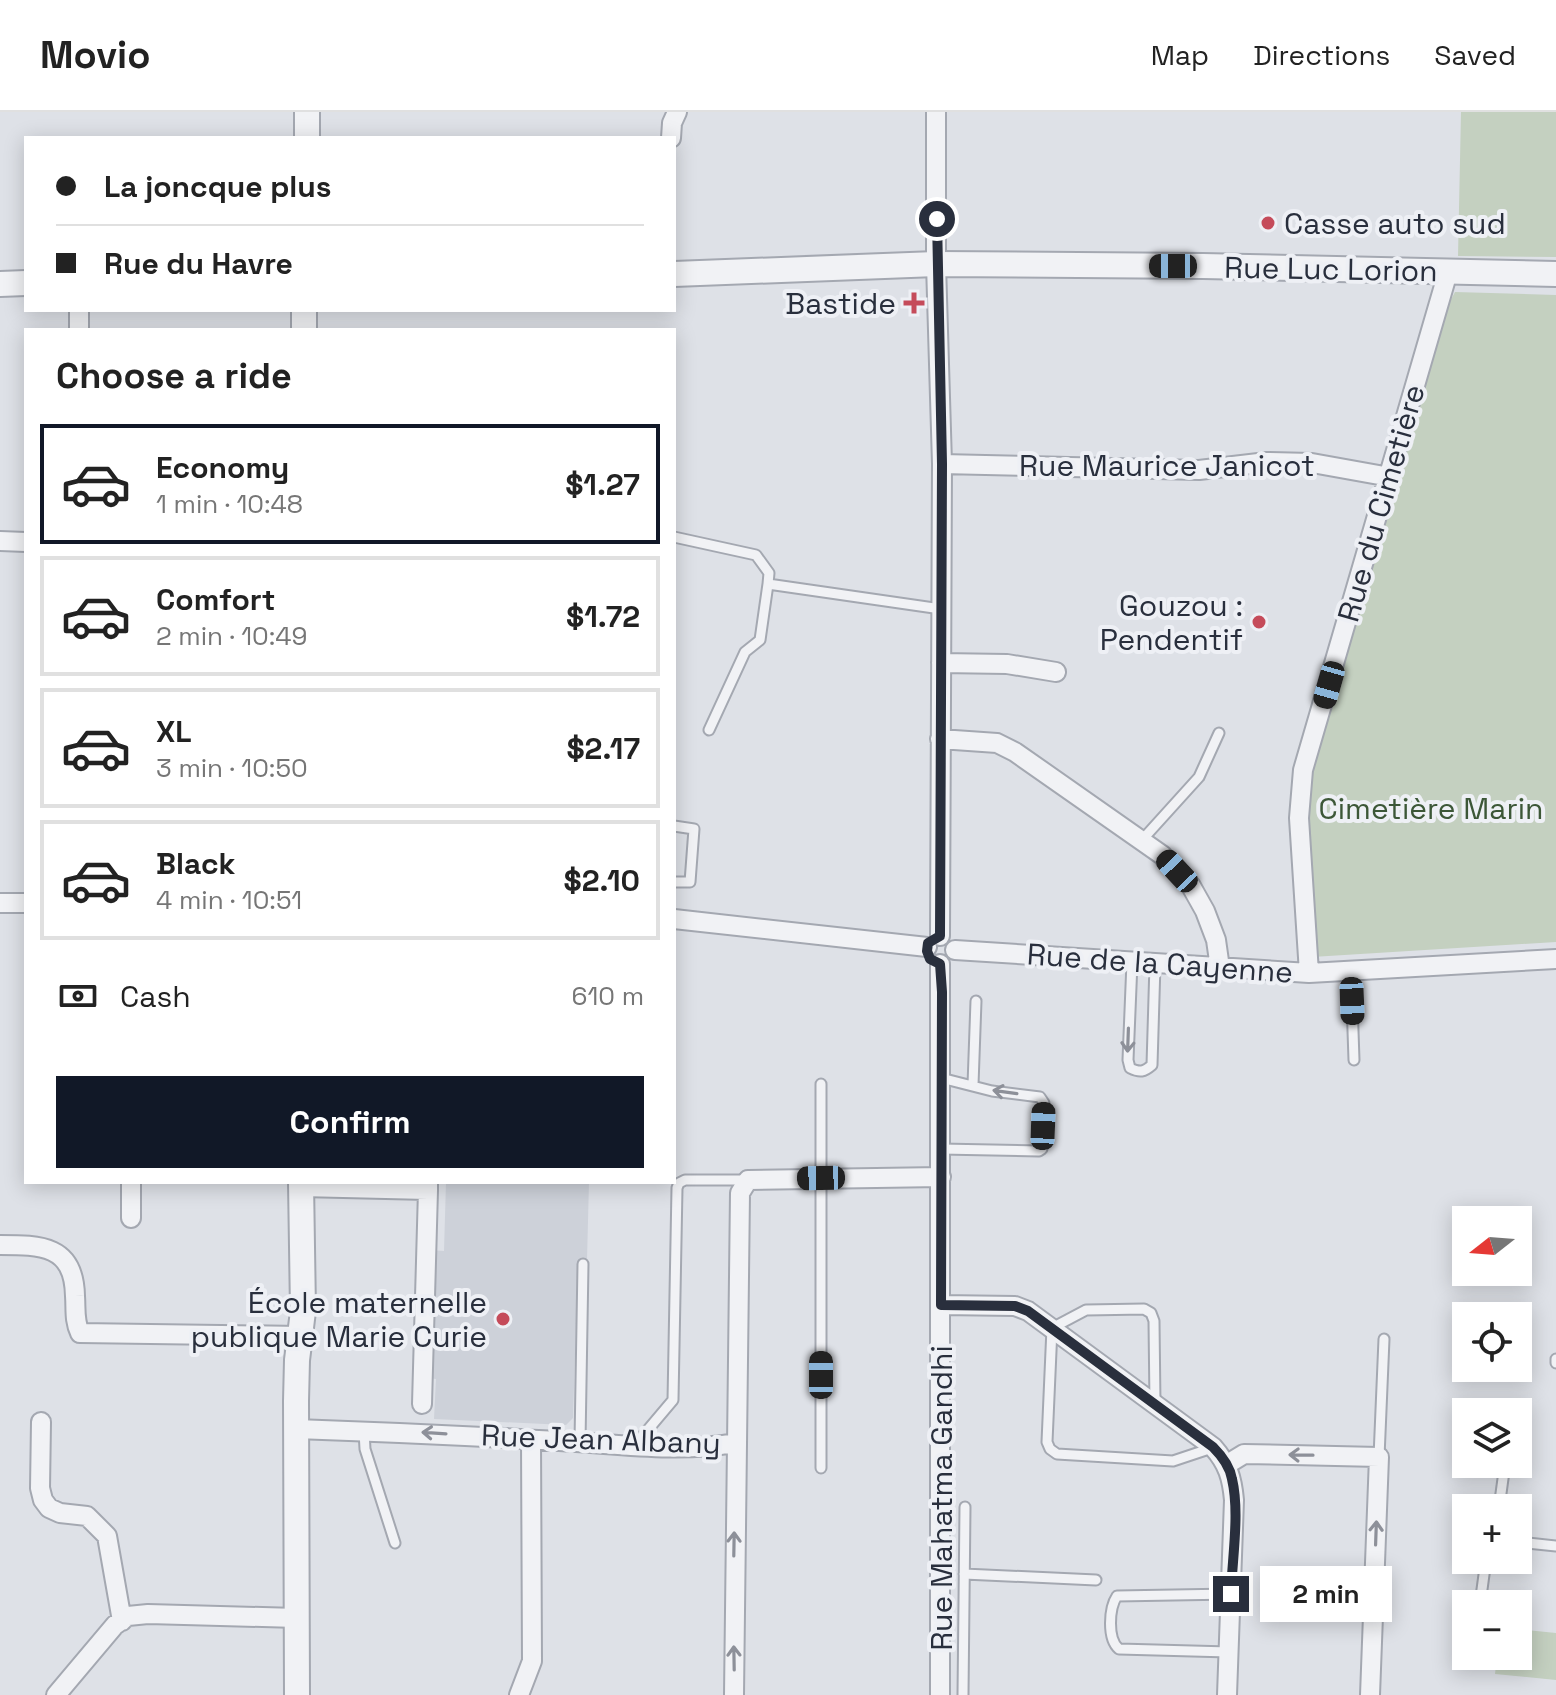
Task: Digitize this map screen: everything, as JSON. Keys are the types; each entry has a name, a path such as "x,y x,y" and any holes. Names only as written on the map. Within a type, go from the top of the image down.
{"street":[{"path":"307,112 307,136"},
{"path":"671,136 677,112"},
{"path":"676,919 933,941 952,940 955,950 951,960 940,964 930,959 933,941 941,663 942,464 936,264 936,112"},
{"name":"Rue Luc Lorion","path":"676,274 936,264 1556,274"},
{"name":"Rue du Cimetière","path":"1309,973 1299,818 1303,770 1448,272"},
{"path":"0,284 24,283"},
{"name":"Rue Maurice Janicot","path":"942,464 1199,470 1267,462 1312,463 1390,477"},
{"path":"0,541 24,542"},
{"path":"941,663 1007,664 1056,672"},
{"path":"940,739 997,743 1015,752 1162,855 1191,886 1205,911 1216,940 1220,968"},
{"path":"0,903 24,903"},
{"name":"Rue de la Cayenne","path":"955,950 1309,973 1556,959"},
{"name":"Rue Mahatma Gandhi","path":"940,964 940,1695"},
{"path":"748,1180 941,1177"},
{"name":"Rue Jean Albany","path":"302,1430 635,1445 709,1447 735,1443 740,1193 748,1180"},
{"path":"131,1184 131,1218"},
{"path":"297,1695 298,1496 309,1359 302,1330 301,1185 428,1186 422,1404"},
{"path":"0,1245 44,1246 67,1263 75,1280 76,1325 80,1333 302,1330"},
{"path":"941,1305 1015,1306 1028,1311 1213,1447 1232,1478 1234,1500 1227,1695"},
{"path":"41,1422 40,1488 43,1500 49,1508 60,1513 87,1516 107,1536 122,1621"},
{"path":"520,1694 532,1661 531,1440"},
{"path":"734,1695 735,1443"},
{"path":"1226,1465 1244,1454 1379,1457 1370,1695"},
{"path":"56,1695 115,1625 128,1616 297,1618"}],"lane":[{"path":"676,537 756,555 769,573 760,640 745,652 709,730"},
{"path":"768,584 941,609"},
{"path":"1142,840 1199,777 1219,733"},
{"path":"676,826 694,829 690,882 676,882"},
{"path":"1132,962 1128,1060 1130,1068 1137,1072 1145,1071 1152,1065 1155,964"},
{"path":"1351,972 1354,1060"},
{"path":"973,1085 976,1001"},
{"path":"941,1078 992,1091 1040,1097 1044,1103 1042,1149 1035,1152 941,1149"},
{"path":"821,1084 821,1468"},
{"path":"635,1445 673,1400 679,1183 685,1180 748,1180"},
{"path":"580,1442 583,1264"},
{"path":"1155,1404 1154,1321 1151,1313 1144,1309 1086,1310 1052,1328 1047,1442 1050,1449 1057,1454 1173,1461 1213,1447"},
{"path":"1379,1457 1384,1339"},
{"path":"364,1431 365,1449 395,1543"},
{"path":"963,1695 965,1507"},
{"path":"1532,1543 1556,1546"},
{"path":"964,1574 1096,1580"},
{"path":"1229,1652 1119,1649 1111,1637 1113,1601 1117,1596 1231,1594"}],"shaded area":[{"name":"École maternelle publique Marie Curie","path":"446,1184 589,1184 587,1260 578,1260 573,1418 566,1425 434,1419 436,1379 428,1378 431,1250 444,1251"}],"green space":[{"path":"1461,112 1556,112 1556,257 1458,256"},
{"name":"Cimetière Marin","path":"1455,292 1556,295 1556,942 1312,957 1303,806 1310,770 1445,311"},
{"path":"1532,1630 1556,1633 1556,1680 1495,1674 1495,1670 1532,1670"}],"place":[{"name":"Casse auto sud","path":"1268,223"},
{"name":"Bastide","path":"914,303"},
{"name":"Gouzou : Pendentif","path":"1259,622"},
{"name":"École maternelle publique Marie Curie","path":"503,1319"}],"route":[{"path":"937,219 942,464 940,936 928,943 927,951 930,959 940,964 942,992 941,1305 1015,1306 1028,1311 1213,1447 1224,1459 1232,1478 1231,1594"}]}
